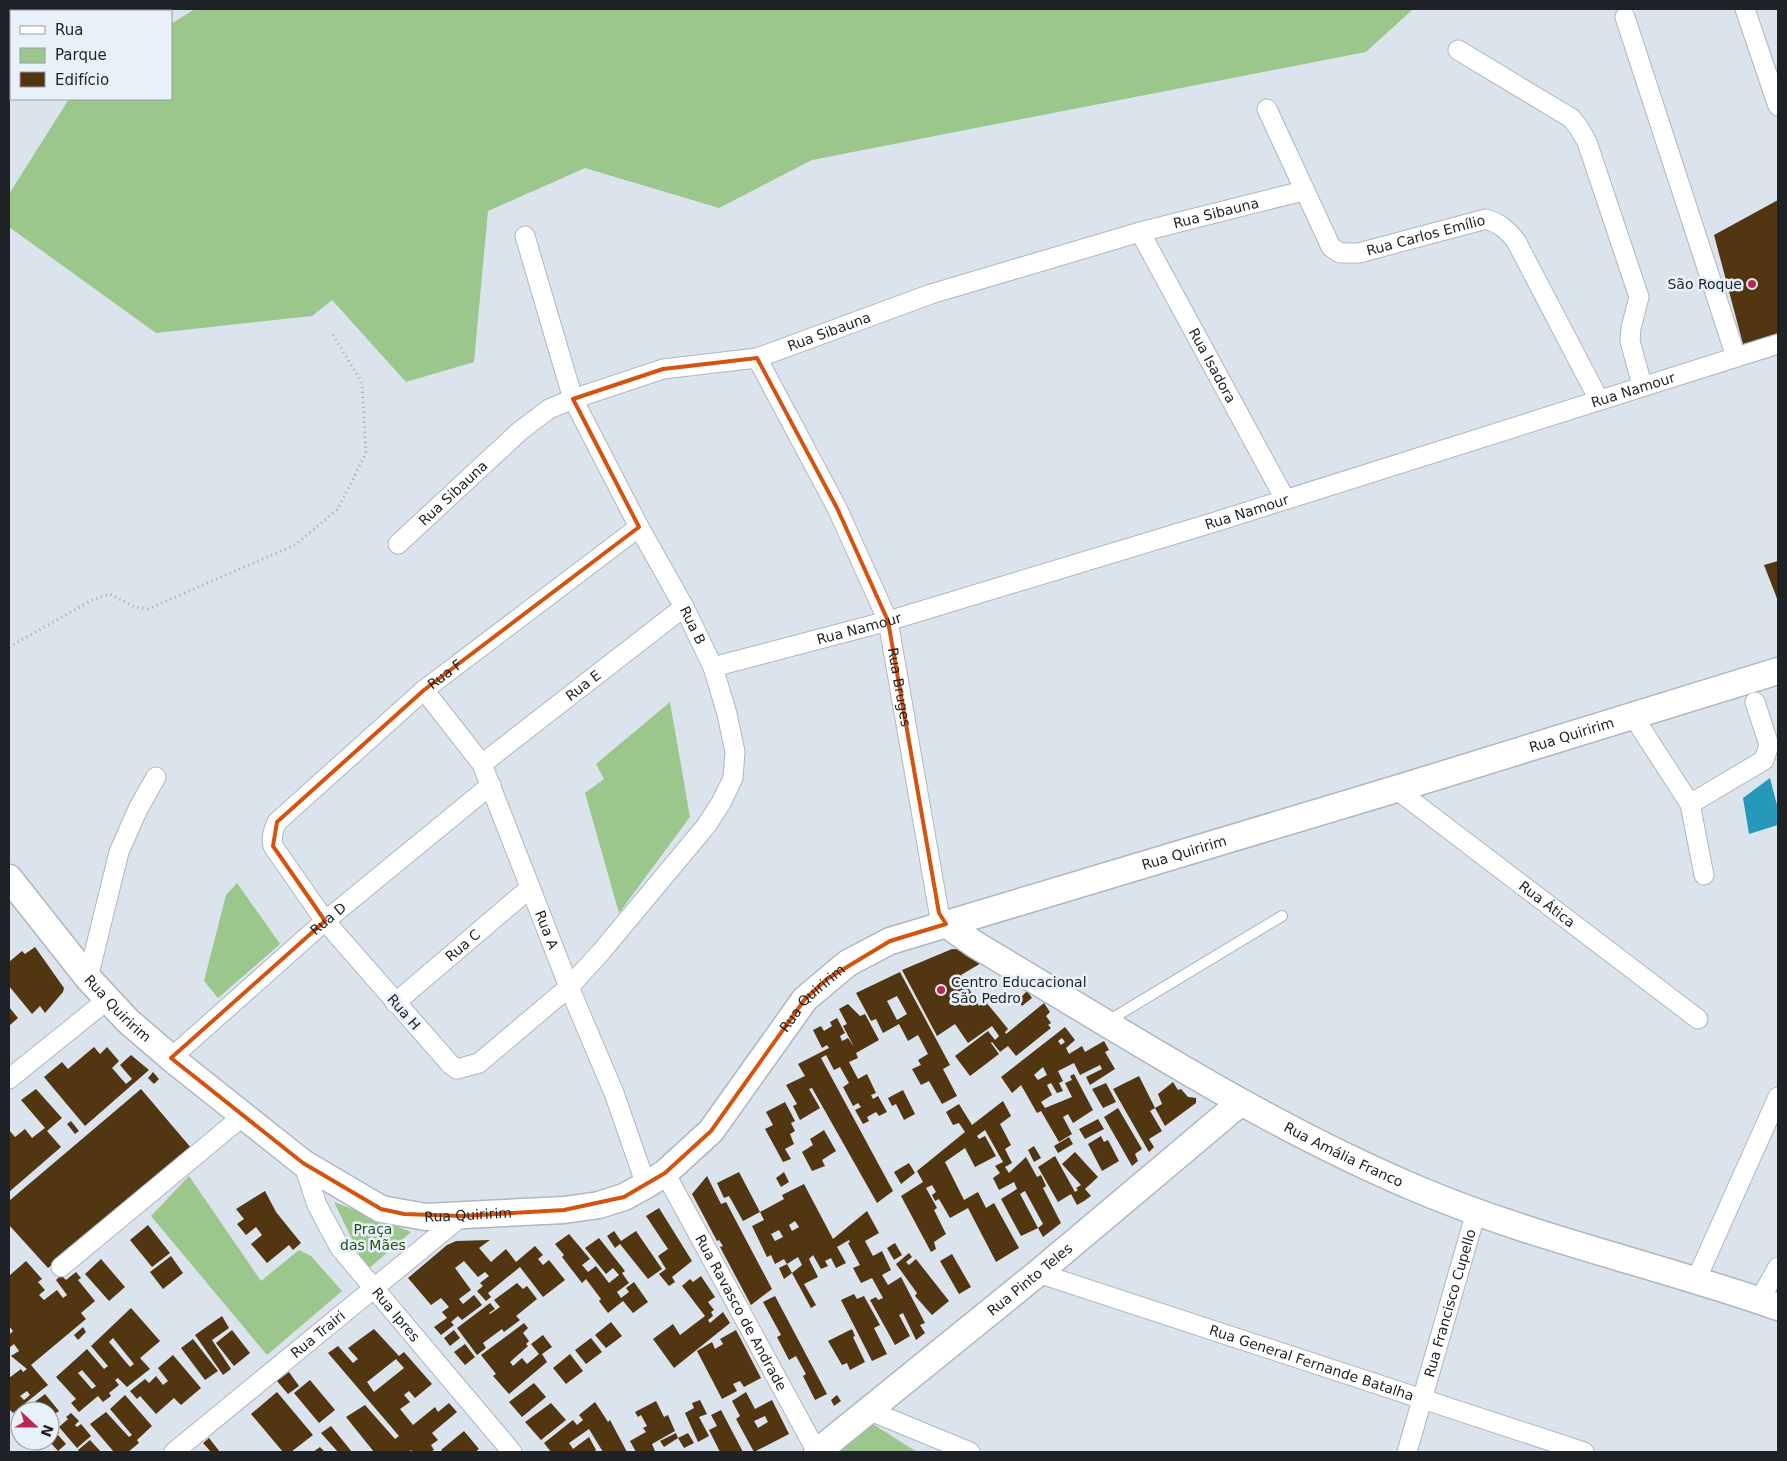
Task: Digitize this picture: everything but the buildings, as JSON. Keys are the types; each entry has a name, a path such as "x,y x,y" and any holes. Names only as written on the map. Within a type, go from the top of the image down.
{"main road":[{"name":"Rua Quiririm","path":"9,878 107,1000 171,1058 303,1164 381,1208 426,1217 564,1210 599,1205 624,1197 656,1179 692,1151 711,1131 805,999 848,963 890,941 1396,789 1778,671"},
{"name":"Rua Amália Franco","path":"946,924 976,945 1240,1103 1412,1187 1476,1212 1769,1304"},
{"name":"Rua Pinto Teles","path":"817,1452 1038,1273 1240,1103"}],"street":[{"path":"1745,9 1778,106"},
{"path":"1625,16 1736,357"},
{"path":"1458,50 1552,104 1571,118 1579,128 1590,151 1639,297 1631,328 1630,341 1642,385"},
{"name":"Rua Carlos Emílio","path":"1268,109 1303,191 1331,247 1340,253 1359,254 1486,219 1495,222 1507,230 1516,241 1599,400"},
{"name":"Rua Sibauna","path":"398,544 520,432 550,409 572,399 663,369 757,358 931,294 1140,232 1303,191"},
{"name":"Rua Isadora","path":"1140,232 1286,499"},
{"name":"Rua B","path":"526,236 572,399 639,527 684,607 713,667 727,714 735,752 733,778 721,803 706,826 569,987"},
{"name":"Rua Namour","path":"713,667 888,621 1286,499 1642,385 1778,344"},
{"name":"Rua Bruges","path":"757,358 838,508 888,621 939,912 946,924"},
{"name":"Rua F","path":"272,839 277,822 424,690 639,527"},
{"name":"Rua E","path":"482,764 684,607"},
{"name":"Rua A","path":"424,690 482,764 569,987 614,1093 656,1179"},
{"path":"1690,804 1764,760 1769,745 1756,702"},
{"path":"1633,716 1690,804 1704,875"},
{"path":"88,978 119,852 138,808 156,777"},
{"name":"Rua D","path":"171,1058 325,922 491,786"},
{"name":"Rua Ática","path":"1396,789 1698,1020"},
{"name":"Rua H","path":"272,839 274,846 325,922 395,1003 451,1065 457,1069 467,1068 479,1063 569,987"},
{"name":"Rua C","path":"395,1003 530,888"},
{"path":"9,1079 107,1000"},
{"path":"1696,1280 1778,1097"},
{"path":"61,1267 243,1116"},
{"name":"Rua Ipres","path":"303,1164 317,1205 331,1235 372,1289 512,1452"},
{"name":"Rua Ravasco de Andrade","path":"656,1179 817,1452"},
{"name":"Rua Francisco Cupello","path":"1407,1452 1476,1212"},
{"name":"Rua Trairi","path":"174,1452 462,1216"},
{"path":"1769,1304 1778,1267"},
{"name":"Rua General Fernande Batalha","path":"1038,1273 1584,1452"},
{"path":"868,1410 970,1452"}],"lane":[{"path":"1106,1022 1282,916"}],"path":[{"path":"9,647 92,600 110,594 135,607 148,609 295,545 338,509 366,453 362,383 334,335"}],"highlighted area":[{"path":"757,358 837,508 888,621 939,913 946,924 890,941 827,979 805,999 711,1131 665,1173 624,1197 564,1210 462,1216 404,1214 381,1209 303,1163 171,1058 325,921 273,846 277,822 424,690 639,527 573,399 663,369"}],"green space":[{"path":"195,9 1413,9 1366,52 812,160 719,208 585,168 488,211 474,362 406,382 332,300 312,316 156,333 9,227 9,194 68,100 172,100 172,23"},
{"path":"670,702 690,817 619,913 585,793 604,779 596,764"},
{"path":"237,883 280,944 218,998 204,981 226,895"},
{"path":"189,1176 261,1281 299,1250 311,1256 342,1291 267,1355 151,1216"},
{"name":"Praça das Mães","path":"334,1202 411,1232 367,1270"},
{"path":"873,1424 912,1449 918,1452 838,1452"}],"water":[{"path":"1770,778 1778,809 1778,825 1749,834 1743,798"}],"place":[{"name":"São Roque","path":"1752,284"},
{"name":"Centro Educacional São Pedro","path":"941,990"}]}
